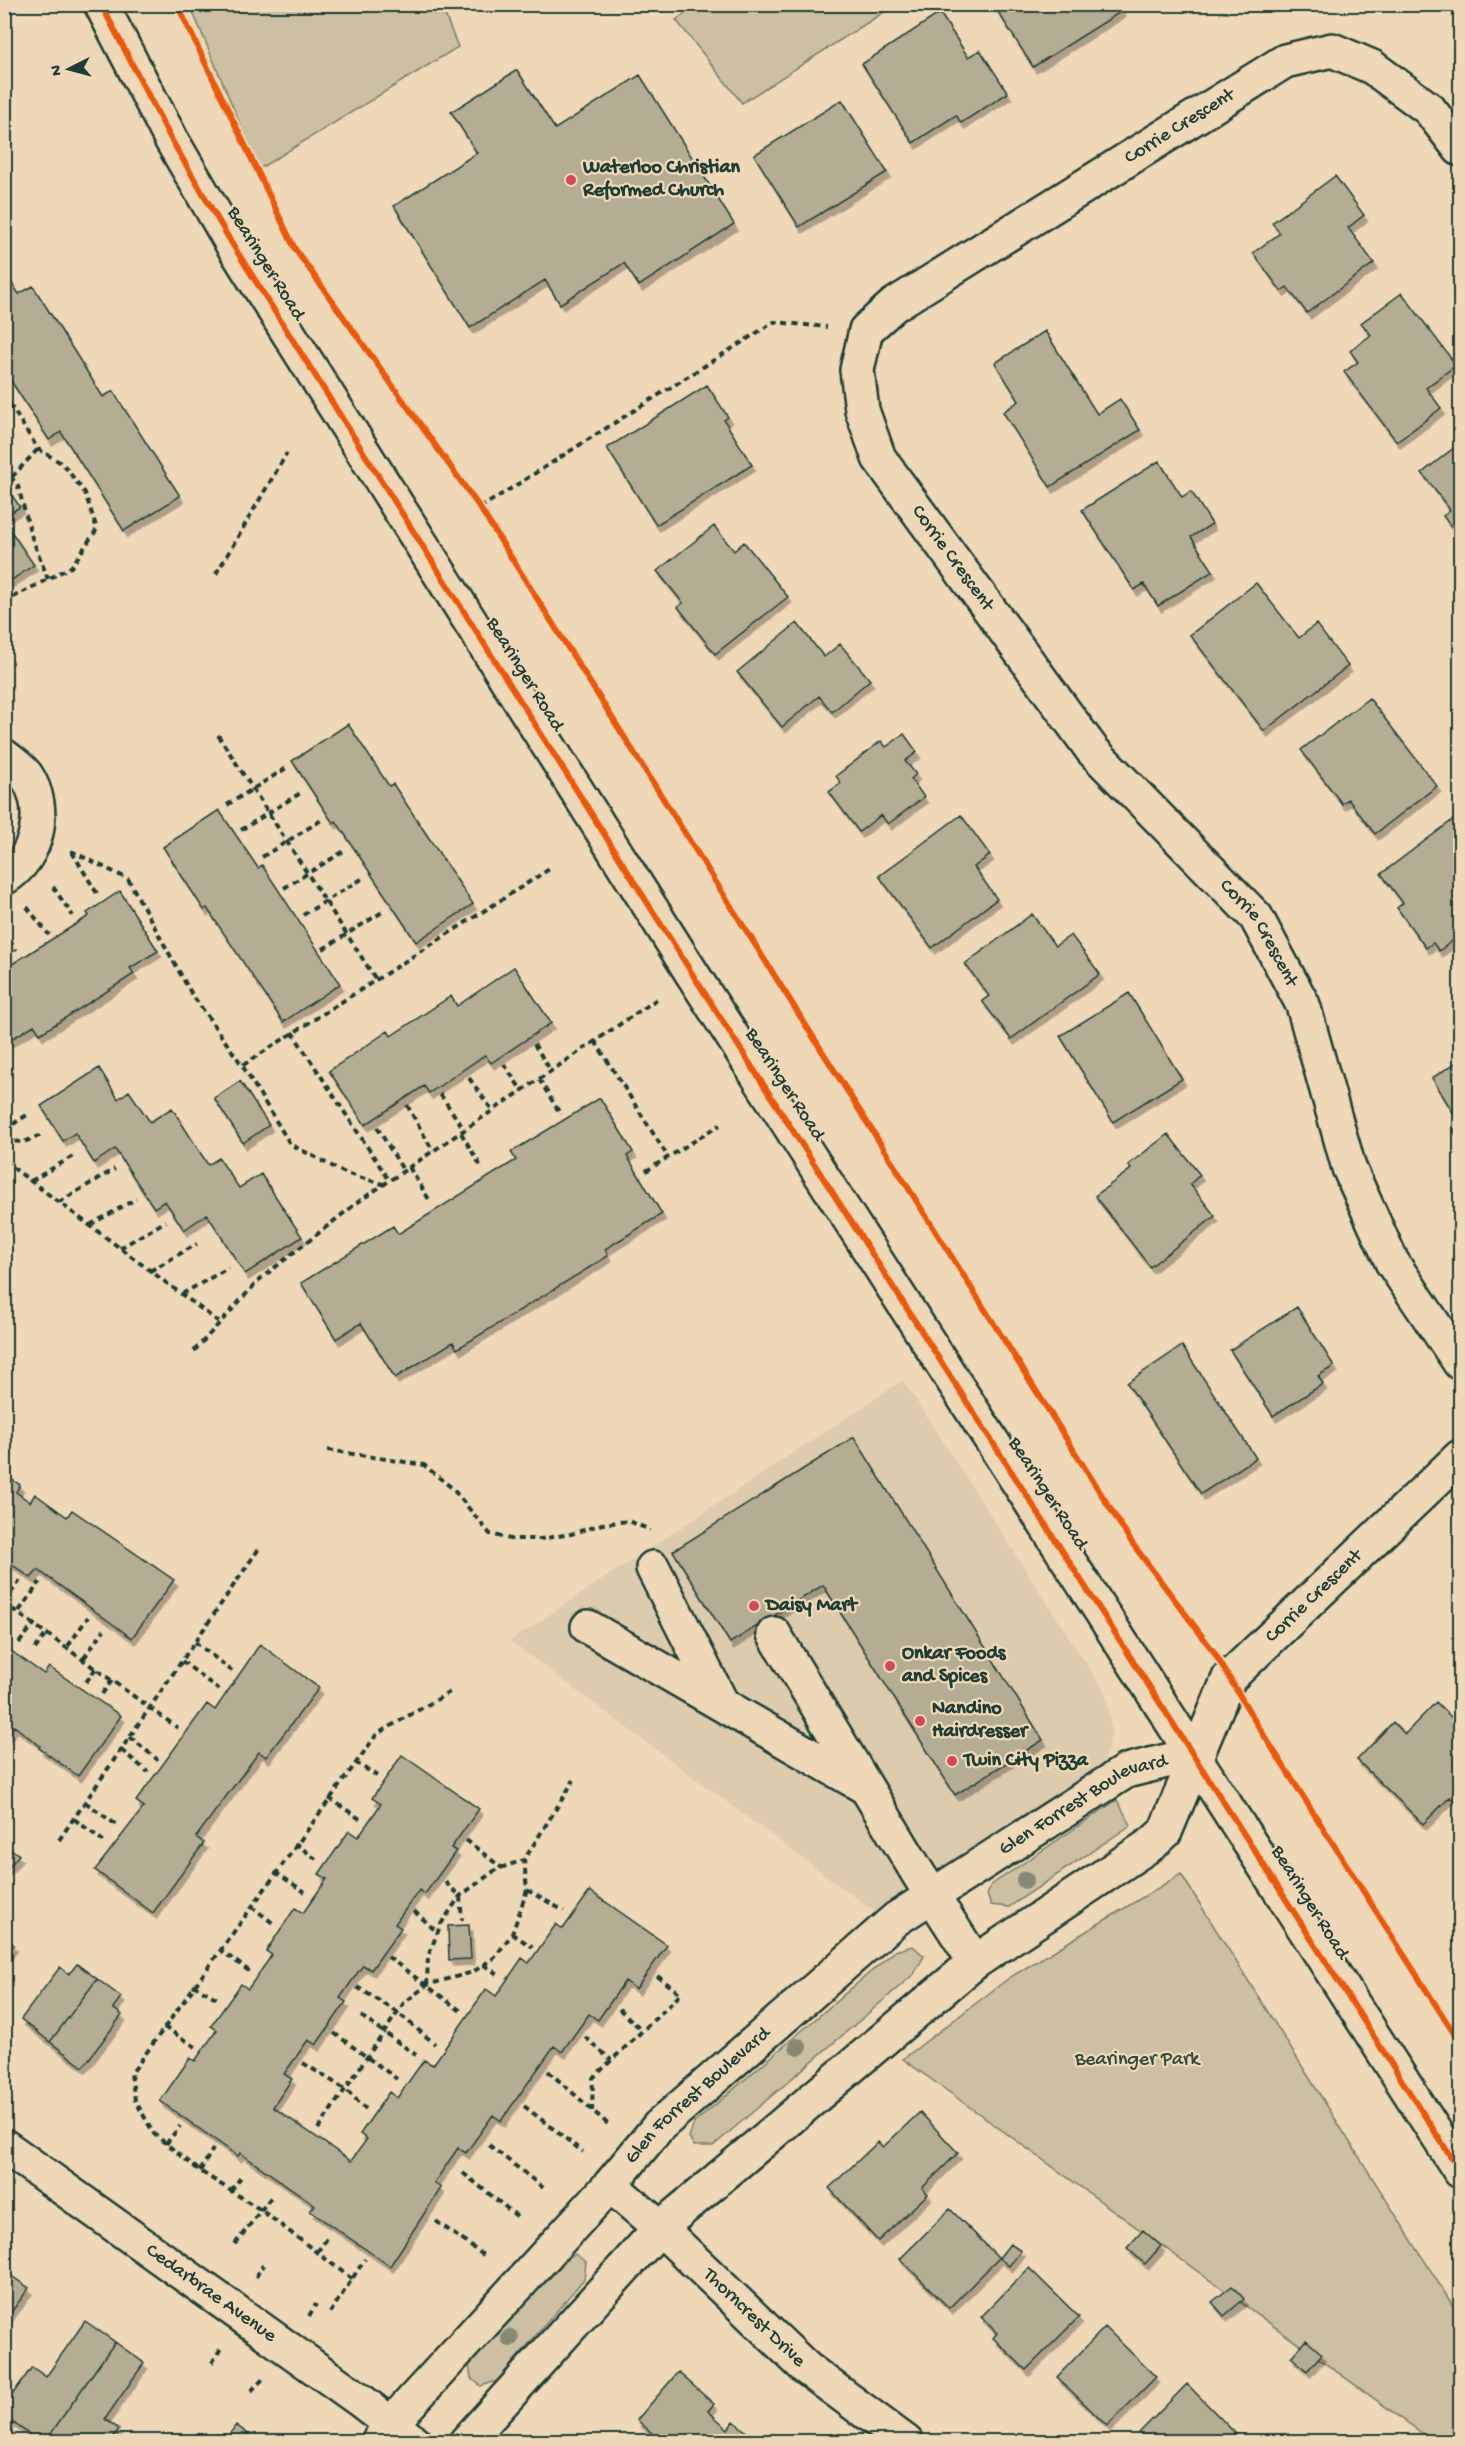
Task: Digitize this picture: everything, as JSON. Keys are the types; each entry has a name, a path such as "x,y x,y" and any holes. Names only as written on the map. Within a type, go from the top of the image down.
{"street":[{"name":"Bearinger Road","path":"101,4 171,139 231,242 693,975 1461,2171"},
{"name":"Corrie Crescent","path":"1461,149 1429,109 1372,67 1332,50 1285,61 894,305 866,330 857,370 862,410 879,458 1093,751 1256,917 1303,1005 1349,1168 1368,1210 1392,1262 1461,1363"},
{"path":"4,756 26,774 39,808 37,834 29,854 13,873 4,878"},
{"name":"Corrie Crescent","path":"1195,1754 1229,1678 1461,1457"},
{"path":"653,1568 722,1704"},
{"path":"588,1627 867,1788"},
{"path":"774,1634 932,1896 975,1962"},
{"name":"Glen Forrest Boulevard","path":"394,2436 659,2126 896,1919 1126,1771 1195,1754"},
{"name":"Glen Forrest Boulevard","path":"466,2442 660,2228 975,1962 1165,1832 1195,1754"},
{"name":"Cedarbrae Avenue","path":"4,2146 342,2387 394,2436"},
{"name":"Thorncrest Drive","path":"610,2185 660,2228 806,2368 906,2442"}],"path":[{"path":"480,508 774,321 866,330"},
{"path":"4,395 38,449 63,464 85,493 97,529 71,567 4,602"},
{"path":"12,477 38,449"},
{"path":"216,574 287,453"},
{"path":"4,468 18,486 31,535 48,579"},
{"path":"473,499 486,518"},
{"path":"218,735 375,978"},
{"path":"227,805 288,767"},
{"path":"241,830 302,792"},
{"path":"262,857 323,819"},
{"path":"37,834 128,879 191,993 242,1065 290,1144 345,1173 384,1185"},
{"path":"284,888 346,850"},
{"path":"72,852 98,895"},
{"path":"242,1065 375,978 551,868"},
{"path":"303,915 365,877"},
{"path":"52,887 73,916"},
{"path":"27,908 49,935"},
{"path":"322,949 384,911"},
{"path":"4,931 16,951"},
{"path":"194,1351 259,1280 358,1202 693,975"},
{"path":"292,1032 390,1180"},
{"path":"595,1041 668,1157"},
{"path":"534,1044 551,1071"},
{"path":"504,1064 522,1091"},
{"path":"469,1078 492,1110"},
{"path":"539,1079 561,1115"},
{"path":"440,1094 482,1168"},
{"path":"407,1106 433,1151"},
{"path":"4,1130 27,1115"},
{"path":"646,1171 720,1125"},
{"path":"377,1127 403,1170"},
{"path":"4,1141 24,1142 44,1134"},
{"path":"31,1181 75,1155"},
{"path":"4,1161 220,1323"},
{"path":"409,1167 430,1201"},
{"path":"59,1202 115,1169"},
{"path":"90,1225 136,1199"},
{"path":"120,1248 166,1221"},
{"path":"150,1270 197,1244"},
{"path":"182,1294 228,1268"},
{"path":"328,1450 424,1465 452,1488 490,1534 510,1539 541,1539 571,1534 602,1524 629,1521 647,1527 665,1542 653,1568"},
{"path":"59,1840 260,1547"},
{"path":"22,1578 4,1602 151,1706 178,1728"},
{"path":"18,1611 40,1582"},
{"path":"68,1647 88,1617"},
{"path":"19,1643 35,1623"},
{"path":"84,1658 104,1630"},
{"path":"35,1649 48,1632"},
{"path":"195,1642 232,1671"},
{"path":"182,1661 219,1690"},
{"path":"86,1682 97,1667"},
{"path":"102,1694 113,1679"},
{"path":"351,2279 261,2210 200,2170 154,2134 135,2100 131,2074 250,1906 377,1734 450,1692"},
{"path":"130,1737 158,1760"},
{"path":"121,1750 148,1772"},
{"path":"356,1762 377,1776"},
{"path":"318,2129 404,2003 427,1985 473,1972 495,1958 512,1934 527,1890 524,1860 574,1779"},
{"path":"329,1798 360,1819"},
{"path":"85,1802 118,1826"},
{"path":"74,1819 106,1843"},
{"path":"466,1840 502,1868"},
{"path":"295,1844 316,1859"},
{"path":"427,1985 428,1956 437,1932 460,1896 502,1868 524,1860"},
{"path":"275,1872 305,1892"},
{"path":"445,1882 460,1896 462,1920"},
{"path":"527,1890 564,1911"},
{"path":"250,1906 274,1924"},
{"path":"414,1911 437,1932"},
{"path":"512,1934 533,1947"},
{"path":"219,1949 249,1971"},
{"path":"388,1957 461,2011"},
{"path":"484,1965 500,1976"},
{"path":"592,2111 593,2078 681,1994 656,1975"},
{"path":"193,1985 218,1999"},
{"path":"357,1987 397,2012 435,2044"},
{"path":"619,2009 642,2030"},
{"path":"361,2016 416,2055"},
{"path":"164,2027 196,2047"},
{"path":"334,2033 397,2079"},
{"path":"585,2037 611,2060"},
{"path":"303,2063 345,2089 366,2109"},
{"path":"548,2071 610,2126"},
{"path":"525,2106 582,2152"},
{"path":"166,2144 180,2126"},
{"path":"489,2145 546,2190"},
{"path":"200,2170 213,2149"},
{"path":"463,2174 518,2217"},
{"path":"231,2191 241,2177"},
{"path":"235,2244 272,2196"},
{"path":"436,2221 486,2257"},
{"path":"317,2252 329,2236"},
{"path":"330,2313 365,2259"},
{"path":"252,2283 263,2265"},
{"path":"306,2322 316,2304"},
{"path":"212,2363 222,2347"},
{"path":"251,2391 264,2379"}],"shaded area":[{"path":"903,1380 1106,1694 1112,1732 1103,1764 875,1912 510,1641"}],"green space":[{"path":"699,4 895,5 742,103 676,20"},
{"path":"190,5 441,5 458,47 259,169"},
{"path":"1117,1800 1131,1825 1009,1907 991,1905 987,1895 991,1885"},
{"name":"Bearinger Park","path":"1181,1874 1460,2317 1460,2441 1433,2441 903,2059 1009,1978"},
{"path":"913,1946 924,1956 914,1974 713,2146 694,2146 689,2137 694,2123 895,1951"},
{"path":"575,2254 586,2262 584,2279 497,2381 481,2386 471,2378 469,2365 561,2261"}],"building":[{"path":"993,4 1118,4 1122,11 1033,67"},
{"path":"940,13 968,57 980,50 1008,93 961,123 956,115 913,143 862,64"},
{"name":"Waterloo Christian Reformed Church","path":"517,70 555,129 640,75 734,224 639,286 624,263 560,304 545,280 470,328 394,206 477,153 451,112"},
{"path":"842,100 887,172 799,227 754,155"},
{"path":"1335,176 1364,215 1348,228 1374,263 1307,313 1287,287 1281,291 1253,253 1280,233 1272,223"},
{"path":"4,271 19,294 33,286 103,397 113,391 180,496 124,531 61,432 49,440 4,370"},
{"path":"1402,293 1456,365 1426,388 1441,408 1397,442 1344,372 1358,362 1350,351 1371,335 1361,323"},
{"path":"1045,331 1097,414 1120,399 1140,430 1050,487 1003,412 1019,401 995,363"},
{"path":"707,385 728,417 724,420 752,465 656,525 607,448"},
{"path":"1460,443 1460,538 1443,516 1450,510 1422,473"},
{"path":"1159,461 1182,497 1191,491 1212,524 1191,537 1213,571 1158,606 1144,584 1134,590 1082,510"},
{"path":"4,484 20,507 4,517"},
{"path":"4,521 34,565 4,585"},
{"path":"714,526 734,551 744,542 788,597 715,654 678,607 683,603 657,571"},
{"path":"1256,583 1299,638 1316,624 1348,666 1264,731 1190,635"},
{"path":"797,623 824,657 840,644 870,680 832,712 819,696 782,727 737,672"},
{"path":"1369,698 1437,786 1375,834 1348,799 1342,804 1301,750"},
{"path":"348,724 389,786 393,784 473,904 416,942 336,821 333,823 292,761"},
{"path":"904,734 917,752 905,761 916,774 911,779 924,797 888,824 881,815 859,832 829,792 841,783 836,776 881,741 886,747"},
{"path":"219,810 258,868 262,865 340,984 283,1022 207,908 204,910 163,847"},
{"path":"961,815 990,855 974,867 997,899 932,948 879,876"},
{"path":"1458,816 1460,819 1460,935 1439,951 1433,943 1426,948 1397,908 1403,903 1381,874"},
{"path":"120,891 158,951 130,968 134,974 40,1034 34,1025 4,1044 4,969 89,916 87,913"},
{"path":"1032,914 1055,946 1071,935 1100,974 1011,1039 982,1001 989,996 965,964"},
{"path":"514,967 551,1023 491,1063 485,1055 429,1093 424,1086 365,1125 329,1071 388,1031 391,1036 451,996 457,1006"},
{"path":"1129,993 1182,1079 1113,1122 1060,1036"},
{"path":"1460,1060 1460,1124 1432,1078"},
{"path":"99,1068 118,1099 129,1091 150,1122 172,1108 208,1165 219,1158 239,1188 261,1174 302,1237 245,1274 207,1214 184,1230 165,1201 154,1208 115,1149 94,1163 75,1133 63,1141 41,1106"},
{"path":"240,1081 269,1125 243,1143 214,1098"},
{"path":"600,1098 633,1152 627,1156 662,1214 605,1249 608,1256 457,1349 453,1342 395,1378 361,1323 336,1339 301,1283 393,1226 398,1234 516,1160 511,1152"},
{"path":"1460,1125 1460,1142 1453,1130"},
{"path":"1168,1134 1200,1175 1190,1184 1215,1216 1150,1267 1095,1196 1131,1169 1128,1165"},
{"path":"1297,1307 1334,1366 1318,1376 1323,1384 1273,1416 1230,1350"},
{"path":"1182,1346 1256,1458 1201,1494 1127,1383"},
{"path":"854,1437 1043,1740 955,1795 823,1585 730,1643 673,1551"},
{"path":"4,1474 20,1485 16,1492 30,1502 35,1494 67,1517 72,1510 174,1580 132,1638 38,1570 31,1578 4,1559"},
{"path":"260,1644 319,1688 266,1757 259,1752 196,1837 204,1843 153,1913 95,1870 144,1807 136,1801 207,1704 215,1710"},
{"path":"4,1646 44,1674 49,1667 121,1716 78,1776 39,1748 40,1746 14,1726 7,1736 4,1733"},
{"path":"1460,1668 1460,1680 1454,1674"},
{"path":"1436,1702 1460,1726 1460,1800 1457,1804 1450,1797 1423,1824 1357,1760 1393,1722 1405,1734"},
{"path":"402,1755 479,1809 451,1848 456,1851 425,1894 419,1890 395,1924 401,1928 371,1970 363,1965 340,1998 346,2002 316,2045 308,2040 284,2074 292,2079 273,2107 351,2161 367,2139 360,2134 389,2092 397,2098 424,2060 433,2065 486,1989 496,1996 522,1958 529,1963 556,1924 563,1929 590,1891 667,1945 636,1989 625,1981 598,2020 589,2014 562,2052 554,2046 501,2121 493,2115 466,2153 458,2148 434,2183 441,2188 390,2266 310,2211 315,2205 240,2153 238,2156 160,2101 190,2058 195,2061 217,2030 211,2026 241,1984 248,1989 272,1955 266,1951 295,1908 303,1913 327,1879 319,1874 349,1831 358,1837 381,1804 372,1798"},
{"path":"4,1844 19,1855 4,1873"},
{"path":"469,1925 471,1959 449,1960 448,1926"},
{"path":"4,1937 14,1945 4,1959"},
{"path":"77,1964 97,1979 50,2042 21,2019 60,1967 69,1974"},
{"path":"97,1979 121,1997 113,2008 122,2015 83,2067 50,2042"},
{"path":"920,2112 958,2153 922,2188 928,2194 878,2241 829,2188 878,2142 883,2147"},
{"path":"950,2209 999,2258 949,2308 900,2259"},
{"path":"1143,2230 1161,2246 1145,2264 1127,2248"},
{"path":"1010,2244 1021,2251 1009,2266 999,2258"},
{"path":"1029,2268 1079,2317 1026,2370 993,2338 997,2333 981,2317"},
{"path":"4,2271 29,2288 4,2322"},
{"path":"1232,2286 1244,2299 1224,2316 1212,2302"},
{"path":"85,2321 115,2342 45,2442 40,2442 4,2416 4,2406 32,2367 46,2377"},
{"path":"1105,2327 1156,2377 1107,2426 1057,2377"},
{"path":"1306,2340 1322,2354 1307,2371 1291,2357"},
{"path":"115,2342 144,2363 105,2419 119,2429 110,2442 45,2442"},
{"path":"678,2372 714,2404 708,2411 728,2429 734,2421 758,2442 662,2442 637,2420"},
{"path":"1187,2384 1236,2434 1228,2442 1147,2442 1139,2433"},
{"path":"236,2425 259,2442 224,2442"}],"cycle path":[{"path":"101,4 171,139 231,242 693,975 1460,2171"},
{"path":"177,4 295,249 480,508 1132,1543 1214,1652 1253,1718 1460,2043"}],"place":[{"name":"Waterloo Christian Reformed Church","path":"571,180"},
{"name":"Daisy Mart","path":"754,1606"},
{"name":"Onkar Foods and Spices","path":"890,1666"},
{"name":"Nandino Hairdresser","path":"920,1721"},
{"name":"Twin City Pizza","path":"952,1761"}]}
